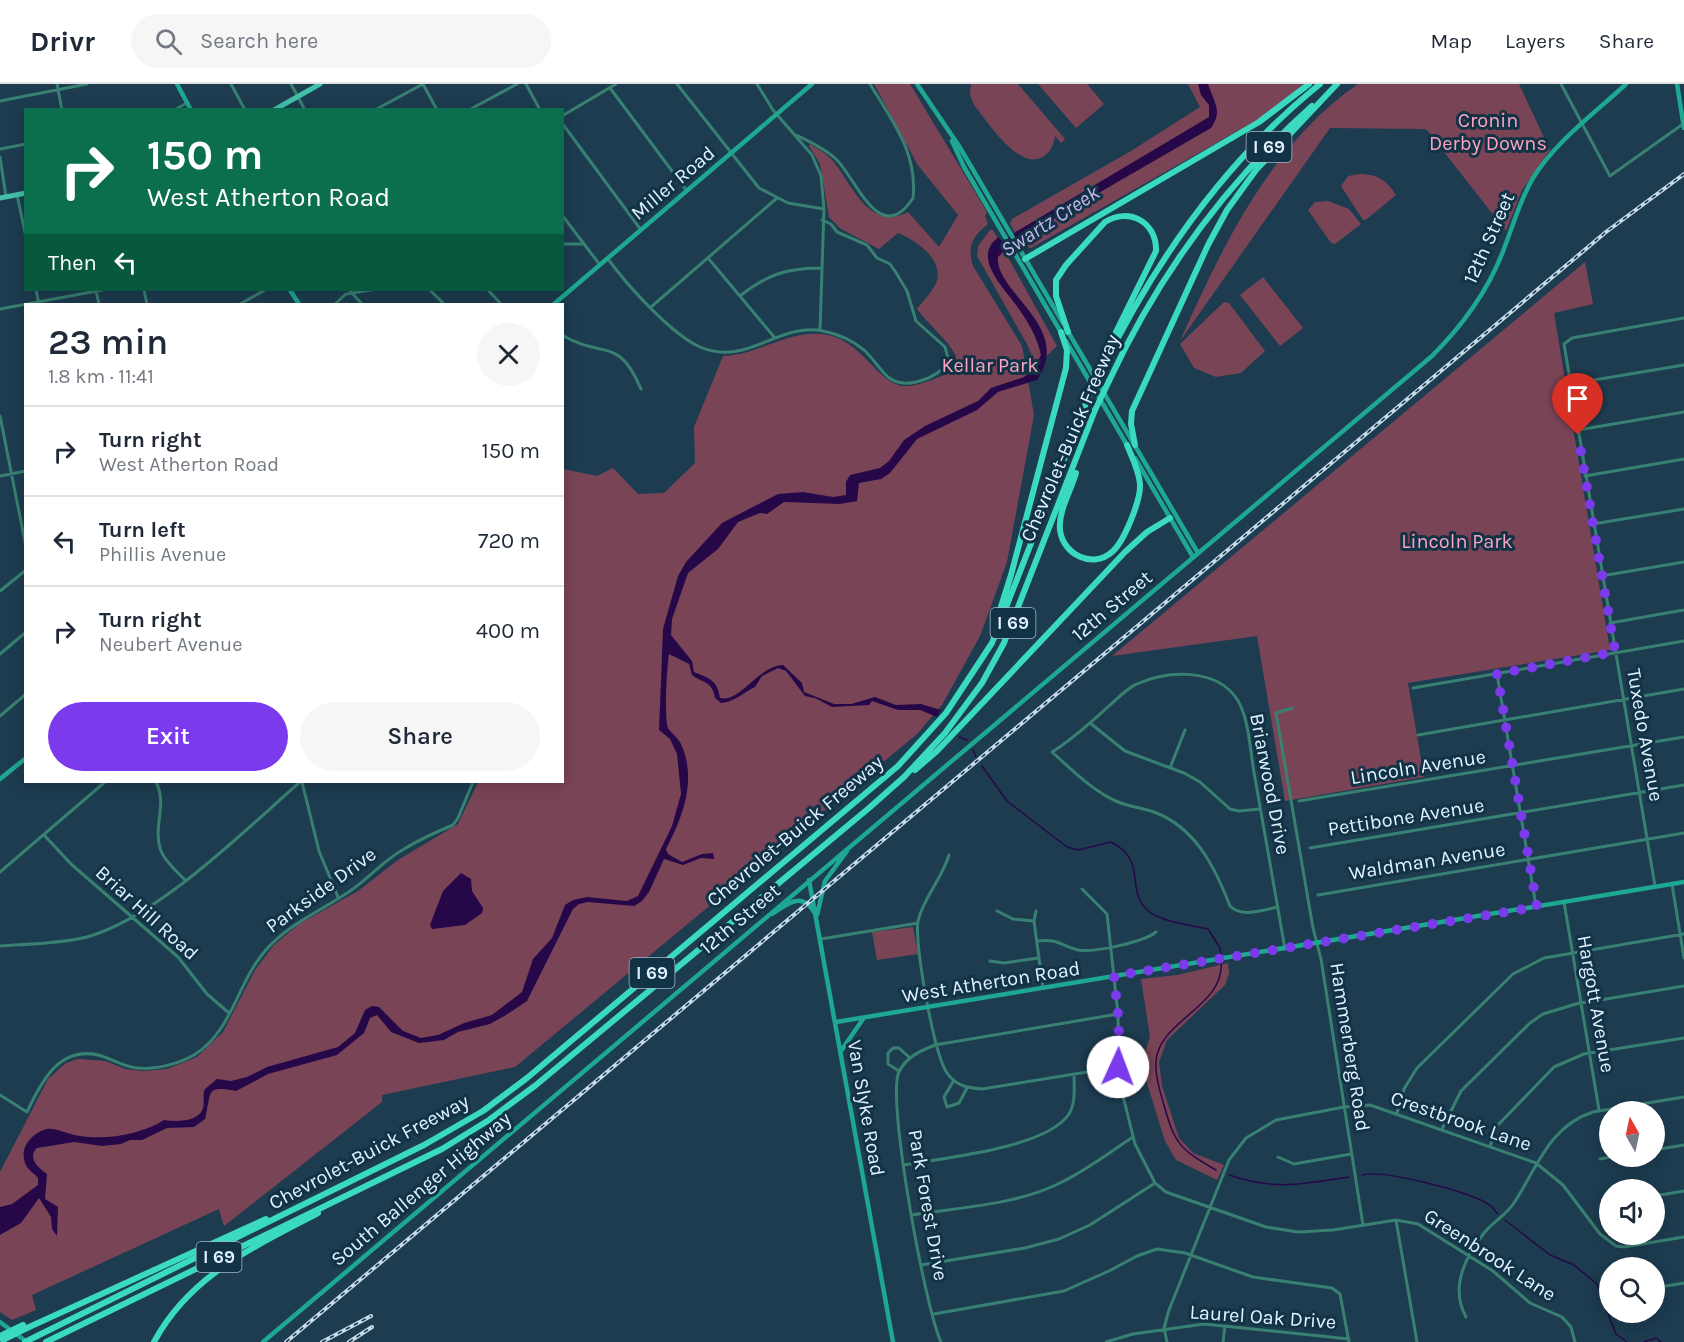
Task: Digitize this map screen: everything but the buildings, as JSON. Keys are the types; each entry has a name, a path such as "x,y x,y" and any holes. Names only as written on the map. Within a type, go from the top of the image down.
{"highway":[{"path":"1025,259 1259,122 1309,84"},
{"name":"Chevrolet-Buick Freeway","path":"26,1342 454,1129 498,1101 898,766 946,713 986,653 1011,598 1088,398 1143,292 1194,216 1254,145 1320,84"},
{"path":"1135,445 1131,419 1134,406 1213,234 1256,170 1337,84"},
{"name":"Chevrolet-Buick Freeway","path":"46,1342 458,1140 515,1102 904,777 954,722 996,659 1017,613 1095,410 1152,298 1205,220 1265,151 1337,84"},
{"path":"986,653 1011,575 1066,368 1065,332 1055,292 1060,272 1097,230 1110,219 1124,215 1143,221 1155,237 1155,256 1118,326 1102,368"},
{"path":"1083,446 1062,514 1060,530 1070,551 1082,558 1092,559 1109,555 1120,543 1139,496 1139,478 1127,445"},
{"path":"904,777 924,764 937,751 1125,552 1147,532 1170,518"},
{"path":"154,1342 179,1305 212,1273 240,1253 392,1173"},
{"path":"1,1339 354,1179"}],"main road":[{"path":"277,108 320,84"},
{"path":"3,197 24,193"}],"street":[{"path":"57,84 62,108"},
{"path":"0,101 87,84"},
{"path":"177,84 190,108"},
{"path":"231,84 244,108"},
{"path":"291,84 304,108"},
{"path":"379,108 423,84 436,108"},
{"path":"473,108 518,84"},
{"path":"526,84 539,108"},
{"path":"564,115 616,84"},
{"path":"677,84 759,188 777,198 824,208"},
{"path":"757,84 817,166 824,208 820,330"},
{"name":"Miller Road","path":"555,303 812,84"},
{"path":"796,135 818,145 835,159 870,208 885,215 903,211 914,198 913,163 901,135 870,84"},
{"path":"917,84 1009,231 1023,268 1135,445 1198,553"},
{"path":"1561,84 1610,176 1684,126 1677,86 1684,88"},
{"name":"12th Street","path":"598,1059 1422,365 1451,335 1491,278 1532,180 1555,150 1626,84"},
{"path":"610,88 687,191"},
{"path":"178,108 187,103"},
{"path":"564,126 641,230"},
{"path":"952,138 954,148 1004,235 1025,259 1127,445 1193,557"},
{"path":"0,149 24,144"},
{"path":"0,157 3,197"},
{"path":"17,195 24,228"},
{"path":"650,307 777,198"},
{"path":"564,218 600,265"},
{"path":"608,258 628,285 650,307 689,341 713,351 745,351 775,338 800,331 820,330 842,336 858,346 888,377 899,383 914,382 931,376 947,363 945,347 916,321 907,291 890,264 877,258 867,245 837,232 831,224 822,220"},
{"path":"564,244 583,244"},
{"path":"708,258 775,338"},
{"path":"1023,268 1025,259"},
{"path":"740,296 768,276 789,270 822,268"},
{"path":"39,303 92,291"},
{"path":"242,303 263,291"},
{"path":"336,303 350,291 361,303"},
{"path":"431,291 443,303"},
{"path":"489,291 500,303"},
{"path":"0,309 24,305"},
{"name":"Tuxedo Avenue","path":"1655,887 1601,576 1564,344 1572,338 1684,318"},
{"path":"564,336 574,342 623,357 632,369 641,389"},
{"path":"1570,384 1684,365"},
{"path":"1578,430 1684,412"},
{"path":"0,416 24,537"},
{"path":"1585,476 1684,459"},
{"path":"0,476 24,471"},
{"path":"1170,518 1172,508"},
{"path":"1593,524 1684,509"},
{"path":"1601,576 1684,562"},
{"path":"2,589 24,572"},
{"path":"1610,623 1684,610"},
{"path":"0,654 24,634"},
{"path":"1413,688 1684,641"},
{"name":"Briarwood Drive","path":"1278,907 1243,913 1235,911 1210,860 1187,832 1172,820 1153,811 1118,802 1098,791 1053,752 1136,684 1155,678 1192,674 1215,680 1231,692 1241,708 1278,907 1285,948"},
{"path":"1497,674 1537,907"},
{"path":"1418,735 1684,689"},
{"path":"0,716 24,696"},
{"name":"Hammerberg Road","path":"1292,708 1276,713 1363,1226"},
{"path":"1090,723 1125,751 1200,782 1230,809 1239,811 1260,809"},
{"path":"1170,768 1185,730"},
{"name":"Lincoln Avenue","path":"1299,801 1684,737"},
{"path":"0,779 24,760"},
{"path":"0,873 104,783"},
{"path":"156,783 163,806 158,830 162,852 185,880"},
{"path":"0,946 86,937 131,917 185,880 300,783"},
{"path":"301,783 319,851 339,897"},
{"name":"Parkside Drive","path":"0,1095 27,1112 50,1070 62,1061 78,1054 90,1054 137,1068 168,1065 192,1056 221,1029 249,972 265,951 290,928 365,880 402,850 456,822 473,783"},
{"name":"Pettibone Avenue","path":"1310,848 1684,785"},
{"name":"Waldman Avenue","path":"1318,895 1684,833"},
{"name":"Briar Hill Road","path":"44,835 71,864 178,957 207,994 229,1012"},
{"path":"817,917 825,881 851,845"},
{"path":"949,855 946,867 920,912 916,932 935,1045 942,1065 954,1080 967,1088 982,1089 1118,1067"},
{"name":"Van Slyke Road","path":"809,880 893,1342"},
{"name":"West Atherton Road","path":"836,1022 1684,882"},
{"path":"1672,884 1684,958"},
{"path":"921,1264 1025,1248 1059,1239 1090,1225 1155,1183 1133,1137 1118,1067 1118,1014 1105,910 1082,889"},
{"path":"751,929 794,900 807,903 817,917"},
{"name":"Hargott Avenue","path":"1564,902 1599,1111"},
{"path":"997,911 1013,919 1034,921"},
{"path":"1036,911 1034,921 1043,988"},
{"path":"821,939 918,923"},
{"path":"1037,941 1055,939 1080,951 1147,940 1156,932"},
{"path":"1396,1113 1404,1089 1417,1068 1507,979 1527,965 1544,958 1572,952 1682,935"},
{"path":"990,961 1004,963 1038,958"},
{"path":"1442,1129 1461,1091 1530,1023 1557,1008 1684,986"},
{"path":"899,1071 910,1058 935,1045 1118,1014"},
{"path":"841,1051 858,1024 866,1017"},
{"path":"1490,1146 1498,1125 1554,1067 1573,1057 1684,1038"},
{"name":"Park Forest Drive","path":"910,1058 899,1048 893,1048 888,1053 888,1064 899,1071 894,1096 904,1165 921,1264 941,1342"},
{"name":"South Ballenger Highway","path":"263,1342 598,1059"},
{"path":"904,1165 1001,1148 1051,1130 1061,1123 1072,1109 1074,1074"},
{"path":"954,1080 944,1097 947,1107 959,1103 967,1088"},
{"path":"1660,1101 1684,1097"},
{"name":"Crestbrook Lane","path":"1164,1328 1220,1176 1232,1154 1259,1128 1292,1115 1370,1105 1396,1113 1536,1163 1563,1185 1608,1241 1624,1247 1684,1237"},
{"path":"1466,1317 1459,1303 1458,1286 1470,1256 1485,1231 1514,1203 1536,1163 1556,1135 1581,1116 1599,1111"},
{"path":"912,1215 1017,1198 1062,1183 1133,1137"},
{"path":"1665,1148 1684,1145"},
{"path":"1278,1157 1294,1164 1351,1155"},
{"name":"Greenbrook Lane","path":"1155,1183 1166,1192 1266,1227 1298,1232 1363,1226 1396,1220 1418,1224 1493,1271 1519,1296 1537,1308 1562,1317 1571,1327 1575,1342"},
{"path":"1665,1194 1684,1191"},
{"path":"1396,1220 1417,1342"},
{"path":"934,1314 1064,1291 1146,1252 1169,1249 1252,1277 1332,1287 1340,1294 1349,1340"},
{"path":"1665,1286 1684,1283"},
{"path":"0,1322 26,1342"},
{"name":"Laurel Oak Drive","path":"1106,1342 1164,1328 1204,1324 1349,1340"},
{"path":"1222,1342 1225,1326"},
{"path":"1164,1328 1167,1342"}],"green space":[{"path":"874,84 910,84 987,212 985,216 988,224 972,242 971,259 973,266 1022,346 1034,415 1007,562 980,636 942,705 917,734 515,1067 382,1095 382,1102 224,1226 219,1209 32,1295 36,1310 12,1320 0,1312 0,1172 48,1079 66,1063 78,1059 106,1061 125,1069 143,1071 167,1069 197,1057 223,1032 255,970 274,945 299,924 358,891 398,860 458,824 478,783 564,783 564,469 597,476 613,468 638,494 664,493 695,463 694,427 723,356 748,352 784,339 808,334 835,337 858,352 885,378 894,384 904,386 922,383 952,372 956,356 917,309 937,281 938,273 932,258 919,245 898,233 879,249 841,229 829,217 820,164 809,146 810,144 831,158 855,193 872,211 883,216 894,217 908,212 939,247 958,215 917,164"},
{"path":"971,84 1018,84 1065,139 1061,143 1055,136 1053,145 1044,156 1035,159 1025,158 1005,143 974,105 970,95"},
{"path":"1038,84 1087,84 1104,104 1076,128"},
{"path":"1188,84 1304,84 1264,116 1031,248 1023,246 1010,224 1012,219 1131,151 1200,107"},
{"name":"Cronin Derby Downs","path":"1358,84 1519,84 1550,150 1522,190 1506,231 1426,129 1330,128 1180,341 1232,234 1274,167 1327,109"},
{"path":"1359,174 1381,179 1396,195 1363,220 1341,186 1348,176"},
{"path":"1328,201 1349,209 1361,224 1335,244 1331,243 1308,210 1315,202"},
{"name":"Kellar Park","path":"990,230 993,230 1057,346 1036,366 1028,346 977,256 978,246"},
{"name":"Lincoln Park","path":"1585,262 1593,304 1554,313 1610,650 1408,683 1424,777 1285,801 1257,636 1112,656"},
{"path":"1263,277 1303,328 1280,346 1240,295"},
{"path":"1224,302 1229,303 1265,351 1241,373 1216,377 1194,368 1180,344"},
{"path":"913,927 918,954 877,960 872,932"},
{"path":"1228,963 1229,973 1225,985 1167,1040 1159,1062 1162,1086 1179,1138 1193,1153 1224,1165 1217,1180 1176,1160 1165,1141 1141,1064 1150,1037 1141,979 1177,975"}],"water":[{"path":"1198,84 1208,84 1216,106 1215,122 1211,128 1019,239 1015,232 1209,117 1209,105 1201,95"},
{"path":"999,237 1006,249 998,257 1000,270 1040,327 1046,343 1046,361 1037,380 998,392 977,410 917,439 890,473 881,479 859,483 857,501 840,504 784,502 767,514 760,513 738,522 718,549 688,573 672,619 671,635 692,661 694,672 715,684 720,698 735,695 765,671 783,665 802,683 804,692 834,704 851,704 875,697 896,705 921,704 941,710 937,717 920,710 898,710 872,701 869,705 832,707 815,698 805,696 786,671 778,668 762,676 755,687 734,699 721,703 715,698 710,686 692,675 689,664 669,654 666,692 667,723 668,728 680,742 685,756 688,783 683,811 666,849 668,854 682,862 702,854 713,853 714,859 701,858 683,865 664,859 649,892 642,901 634,906 588,902 579,904 573,909 527,1001 490,1024 458,1032 444,1040 419,1043 391,1032 377,1015 370,1018 364,1033 337,1055 268,1074 236,1091 214,1090 209,1097 205,1119 194,1127 167,1128 142,1140 130,1140 121,1144 102,1146 74,1142 37,1148 33,1159 37,1166 47,1174 45,1199 58,1207 57,1236 52,1229 51,1217 39,1198 21,1223 0,1235 0,1207 12,1204 38,1185 38,1178 27,1167 24,1153 31,1138 41,1131 50,1129 85,1137 109,1137 144,1130 164,1120 181,1121 192,1118 201,1113 205,1089 217,1079 231,1081 247,1077 267,1067 338,1047 355,1033 365,1010 372,1006 379,1007 403,1031 421,1038 438,1035 464,1023 492,1015 522,992 533,959 552,938 565,905 573,900 587,897 627,901 638,896 672,826 681,794 677,754 670,739 659,730 663,629 678,576 686,562 722,523 778,494 803,492 833,497 846,495 846,482 850,475 880,468 889,461 904,440 925,426 978,401 991,388 1024,377 1034,368 1041,355 1034,335 1028,322 998,281 989,262 988,253 991,245"},
{"path":"461,873 471,879 472,891 483,908 482,913 465,925 432,929 430,925 443,891"}],"waterway":[{"name":"Swartz Creek","path":"997,249 1025,232"},
{"path":"959,737 967,740"},
{"path":"973,750 976,757"},
{"path":"982,766 1007,801 1067,847 1078,850 1111,842 1122,849 1133,865 1137,891 1146,909 1167,920 1208,929 1220,948 1221,956"},
{"path":"1216,1170 1194,1157 1176,1138 1159,1089 1156,1061 1160,1047 1168,1034 1213,990 1220,977 1221,961"},
{"path":"1229,1175 1275,1185 1303,1184 1349,1177"},
{"path":"1362,1175 1388,1175 1446,1188 1479,1199 1498,1214"},
{"path":"1505,1220 1550,1255 1574,1265 1597,1284 1616,1334 1627,1342"},
{"path":"1644,1342 1656,1338 1661,1342"}],"railway":[{"path":"286,1342 1606,232 1684,174"},
{"path":"322,1342 371,1316"},
{"path":"349,1342 372,1327"}],"route":[{"path":"1118,1067 1119,1024 1114,976 1537,907 1497,674 1615,652 1578,435"}]}
